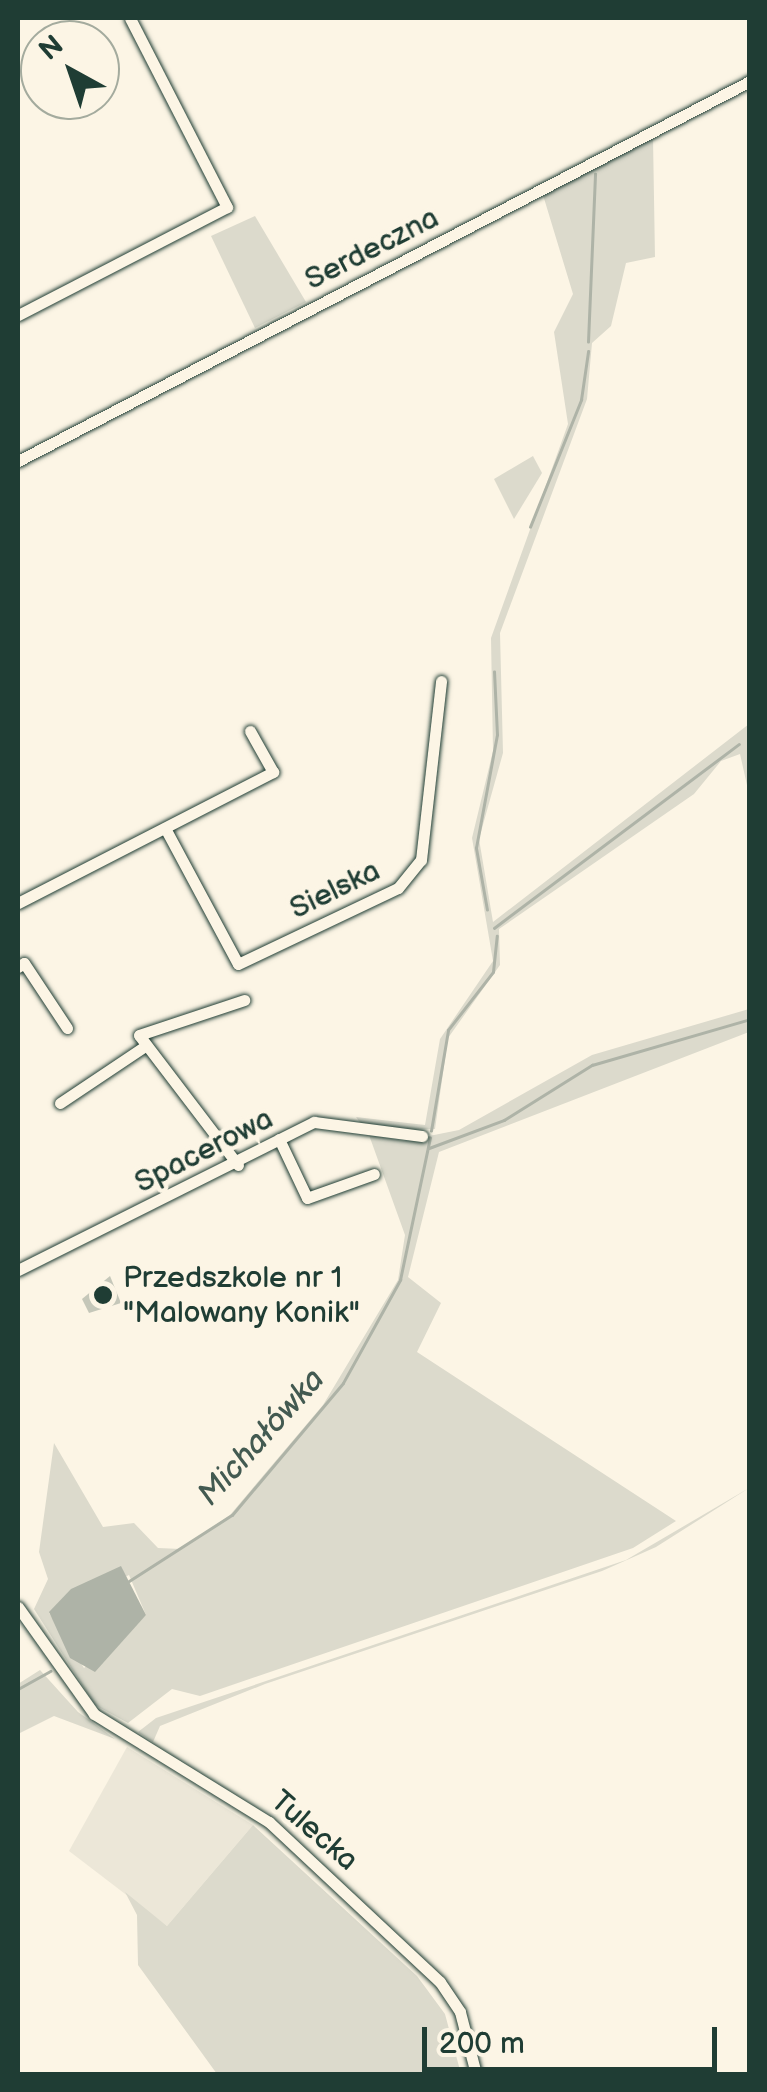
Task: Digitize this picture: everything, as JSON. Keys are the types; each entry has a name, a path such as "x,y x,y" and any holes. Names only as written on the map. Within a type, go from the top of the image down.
{"street":[{"path":"18,316 228,207 130,18"},
{"name":"Serdeczna","path":"18,462 750,81"},
{"name":"Sielska","path":"165,828 238,964 398,888 421,860 441,682"},
{"path":"18,903 272,772 250,731"},
{"path":"18,967 24,963 67,1028"},
{"path":"238,1165 139,1034 244,1000"},
{"path":"60,1103 145,1046"},
{"name":"Spacerowa","path":"18,1270 238,1165 314,1122 422,1136"},
{"path":"279,1140 307,1198 374,1174"},
{"name":"Tulecka","path":"19,1611 63,1677 94,1714 269,1822 416,1958 454,2000 476,2074"}],"shaded area":[{"path":"653,138 655,257 626,263 611,326 592,343 587,399 500,633 503,753 479,839 493,922 749,724 749,794 740,754 721,761 694,794 499,929 500,965 448,1038 435,1129 366,1131 356,1117 425,1125 440,1039 493,961 472,838 493,751 491,638 568,424 554,332 573,294 543,195"},
{"path":"255,216 306,302 255,328 211,236"},
{"path":"533,456 542,473 514,519 494,479"},
{"path":"749,1009 749,1032 439,1152 408,1277 441,1303 417,1352 676,1521 633,1548 200,1696 172,1689 128,1723 95,1705 34,1609 48,1579 39,1552 54,1443 103,1527 134,1523 158,1548 181,1549 230,1515 323,1405 398,1280 405,1235 369,1135 404,1141 459,1130 592,1055","holes":["129,1575 146,1615 84,1668 49,1613"]},
{"path":"749,1488 656,1547 602,1571 265,1684 160,1726 153,1742 138,1732 156,1718 626,1560"},
{"path":"121,1566 146,1615 95,1672 70,1658 49,1612 71,1589"},
{"path":"40,1670 78,1712 115,1739 54,1716 18,1734 18,1684"},
{"path":"127,1747 253,1825 167,1926 69,1851"},
{"path":"253,1825 417,1976 445,2014 461,2074 217,2074 138,1965 137,1915 125,1892 167,1926"}],"building":[{"name":"Przedszkole nr 1 \"Malowany Konik\"","path":"110,1276 121,1303 89,1313 82,1299"}],"waterway":[{"name":"Michałówka","path":"588,342 595,174"},
{"name":"Michałówka","path":"530,527 581,400 588,352"},
{"name":"Michałówka","path":"487,910 476,848 497,735 494,672"},
{"path":"494,928 739,744"},
{"name":"Michałówka","path":"431,1131 448,1030 493,972 497,936"},
{"path":"429,1148 504,1120 592,1065 750,1019"},
{"name":"Michałówka","path":"129,1581 232,1515 343,1383 400,1280 430,1138"},
{"name":"Michałówka","path":"18,1689 50,1671"}],"place":[{"name":"Przedszkole nr 1 \"Malowany Konik\"","path":"103,1295"}]}
